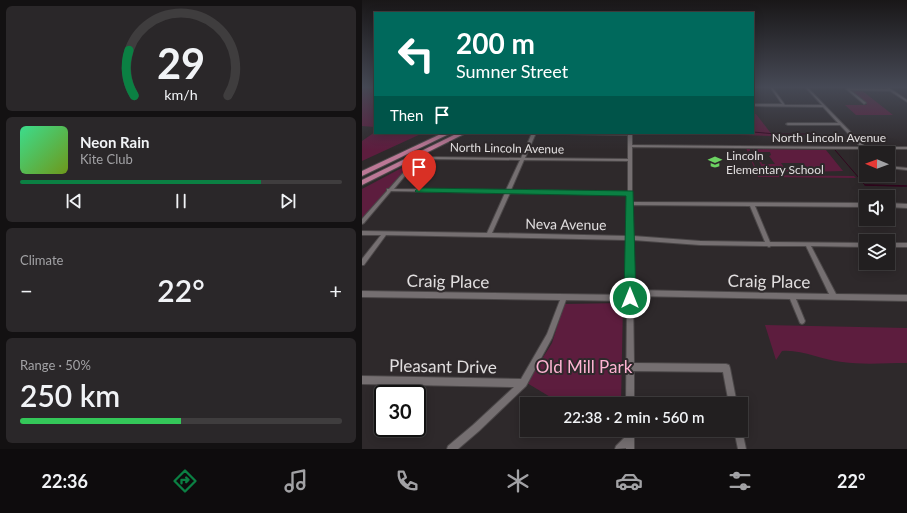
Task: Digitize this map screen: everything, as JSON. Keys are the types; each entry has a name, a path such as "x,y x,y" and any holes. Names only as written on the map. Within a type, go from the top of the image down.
{"highway":[{"path":"362,174 446,134"},
{"path":"362,183 461,134"}],"street":[{"path":"826,108 862,146"},
{"path":"788,124 842,124"},
{"path":"489,234 534,134"},
{"path":"630,134 630,397"},
{"name":"North Lincoln Avenue","path":"630,146 859,147"},
{"name":"North Lincoln Avenue","path":"895,148 907,148"},
{"name":"North Lincoln Avenue","path":"389,190 417,161 431,158 630,160"},
{"path":"895,168 907,169"},
{"path":"362,222 389,190 630,193"},
{"path":"630,203 859,205"},
{"path":"752,204 770,245"},
{"path":"895,206 907,206"},
{"name":"Neva Avenue","path":"362,233 630,237 700,243 859,245"},
{"path":"362,263 385,233"},
{"path":"808,245 834,297"},
{"path":"895,245 907,245"},
{"name":"Craig Place","path":"362,294 564,297 630,295 907,298"},
{"path":"792,296 802,321"},
{"path":"451,449 476,428 523,383 548,341 564,297"},
{"path":"630,368 726,368 732,397"},
{"name":"Pleasant Drive","path":"362,380 523,383"},
{"path":"619,449 628,437"},
{"path":"630,437 630,449"},
{"path":"739,437 742,449"}],"green space":[{"path":"362,108 374,108 374,127 362,126"},
{"path":"848,108 884,108 893,115 856,115"},
{"path":"754,114 756,114 773,136 738,134 754,134"},
{"path":"374,133 374,134 421,134 362,161 362,141"},
{"path":"746,148 750,149 750,151 748,151 759,175 854,176 856,178 758,177"},
{"path":"753,149 826,150 843,171 804,172 803,170 808,170 803,163 781,163 786,170 792,170 793,172 764,170 766,170 765,168 762,168 759,161 761,161 762,164 775,164 769,156 771,155 770,152 757,152 758,155 756,155"},
{"path":"411,163 362,219 362,189"},
{"name":"Old Mill Park","path":"623,303 621,397 550,397 527,383 552,343 564,304"},
{"path":"765,325 907,328 907,363 850,363 789,351 782,351 776,360"}],"waterway":[{"path":"754,132 813,134 826,138 831,144"},
{"path":"835,150 865,185"},
{"path":"865,185 907,186"},
{"path":"865,185 905,186"}],"place":[{"name":"Lincoln Elementary School","path":"715,162"}],"route":[{"path":"419,191 630,193 630,298"}]}
